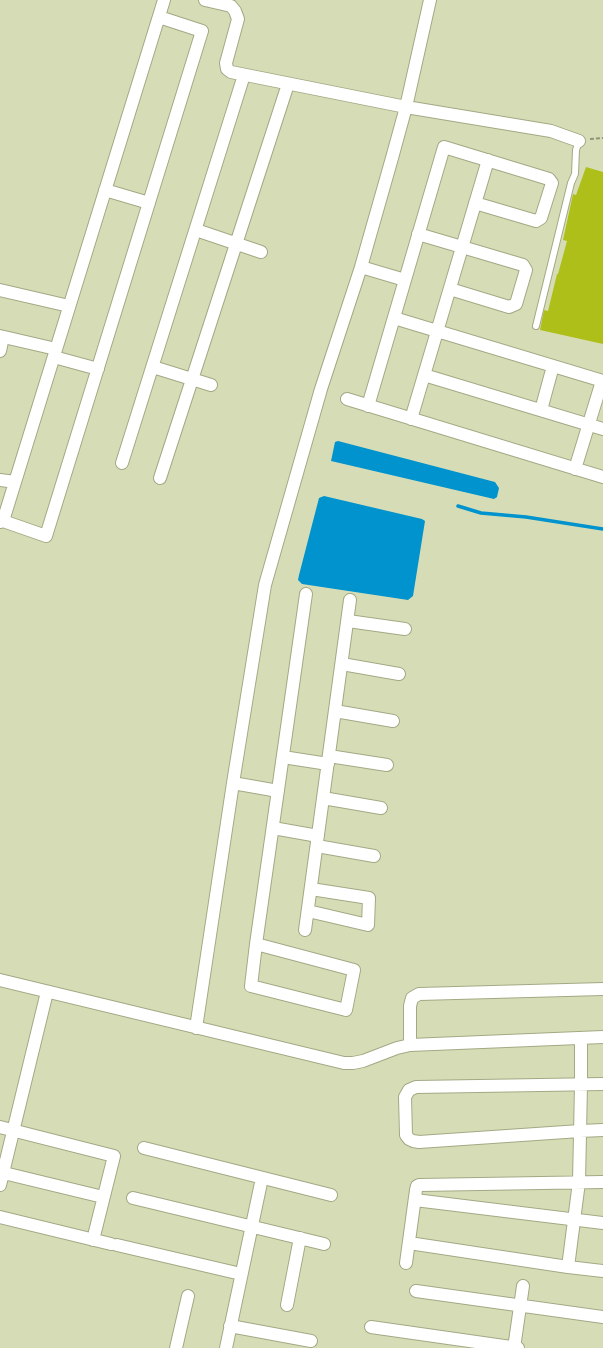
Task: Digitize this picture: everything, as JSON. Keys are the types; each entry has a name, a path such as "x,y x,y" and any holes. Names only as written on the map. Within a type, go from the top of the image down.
{"street":[{"path":"159,17 202,31 46,536 1,522 70,306 164,0"},
{"path":"205,0 231,6 238,19 226,63 226,66 231,72 406,107 550,132 579,141"},
{"path":"196,1028 265,585 321,389 361,266 406,107 430,0"},
{"path":"122,463 244,75"},
{"path":"160,478 288,84"},
{"path":"368,406 444,148 549,178 552,184 541,218 536,221 475,203"},
{"path":"411,419 488,160"},
{"path":"105,190 149,203"},
{"path":"196,230 261,252"},
{"path":"418,234 523,265 526,270 516,304 509,307 450,289"},
{"path":"361,266 405,280"},
{"path":"0,290 70,306"},
{"path":"394,318 602,381 575,469"},
{"path":"0,351 2,336 98,369"},
{"path":"541,410 553,366"},
{"path":"153,367 211,385"},
{"path":"424,375 603,429"},
{"path":"347,399 603,477"},
{"path":"0,480 15,482"},
{"path":"256,944 354,970 346,1010 251,986 256,944 306,594"},
{"path":"305,930 350,600"},
{"path":"348,621 405,629"},
{"path":"342,664 399,674"},
{"path":"335,711 393,720"},
{"path":"283,757 387,765"},
{"path":"233,783 278,791"},
{"path":"324,798 381,808"},
{"path":"273,828 374,856"},
{"path":"308,911 368,925 369,898 311,889"},
{"path":"0,980 344,1063 363,1061 397,1048 410,1045 603,1037"},
{"path":"410,1045 410,1006 412,998 419,994 603,989"},
{"path":"0,1185 47,992"},
{"path":"568,1267 578,1182 582,1085 581,1038"},
{"path":"603,1084 416,1087 409,1090 405,1097 406,1135 412,1141 418,1142 603,1130"},
{"path":"0,1127 114,1156 93,1240"},
{"path":"144,1148 331,1195"},
{"path":"2,1172 103,1197"},
{"path":"226,1348 262,1178"},
{"path":"406,1263 417,1186 424,1184 603,1182"},
{"path":"133,1198 324,1244"},
{"path":"415,1200 603,1223"},
{"path":"0,1217 241,1274"},
{"path":"287,1305 300,1238"},
{"path":"409,1243 603,1271"},
{"path":"371,1326 515,1348 523,1286"},
{"path":"416,1291 603,1317"},
{"path":"176,1348 188,1296"},
{"path":"230,1326 311,1341"}],"lane":[{"path":"536,326 571,183 575,174 576,150 579,141"}],"water":[{"path":"338,441 495,482 499,488 497,497 494,499 331,461 335,442"},
{"path":"324,496 422,519 425,521 413,596 408,600 302,584 298,580 319,498"}],"building":[{"path":"586,167 603,172 603,344 540,330 544,310 548,311 567,241 563,240 573,194 576,195"}],"waterway":[{"path":"458,506 481,513 526,517 603,529"}]}
